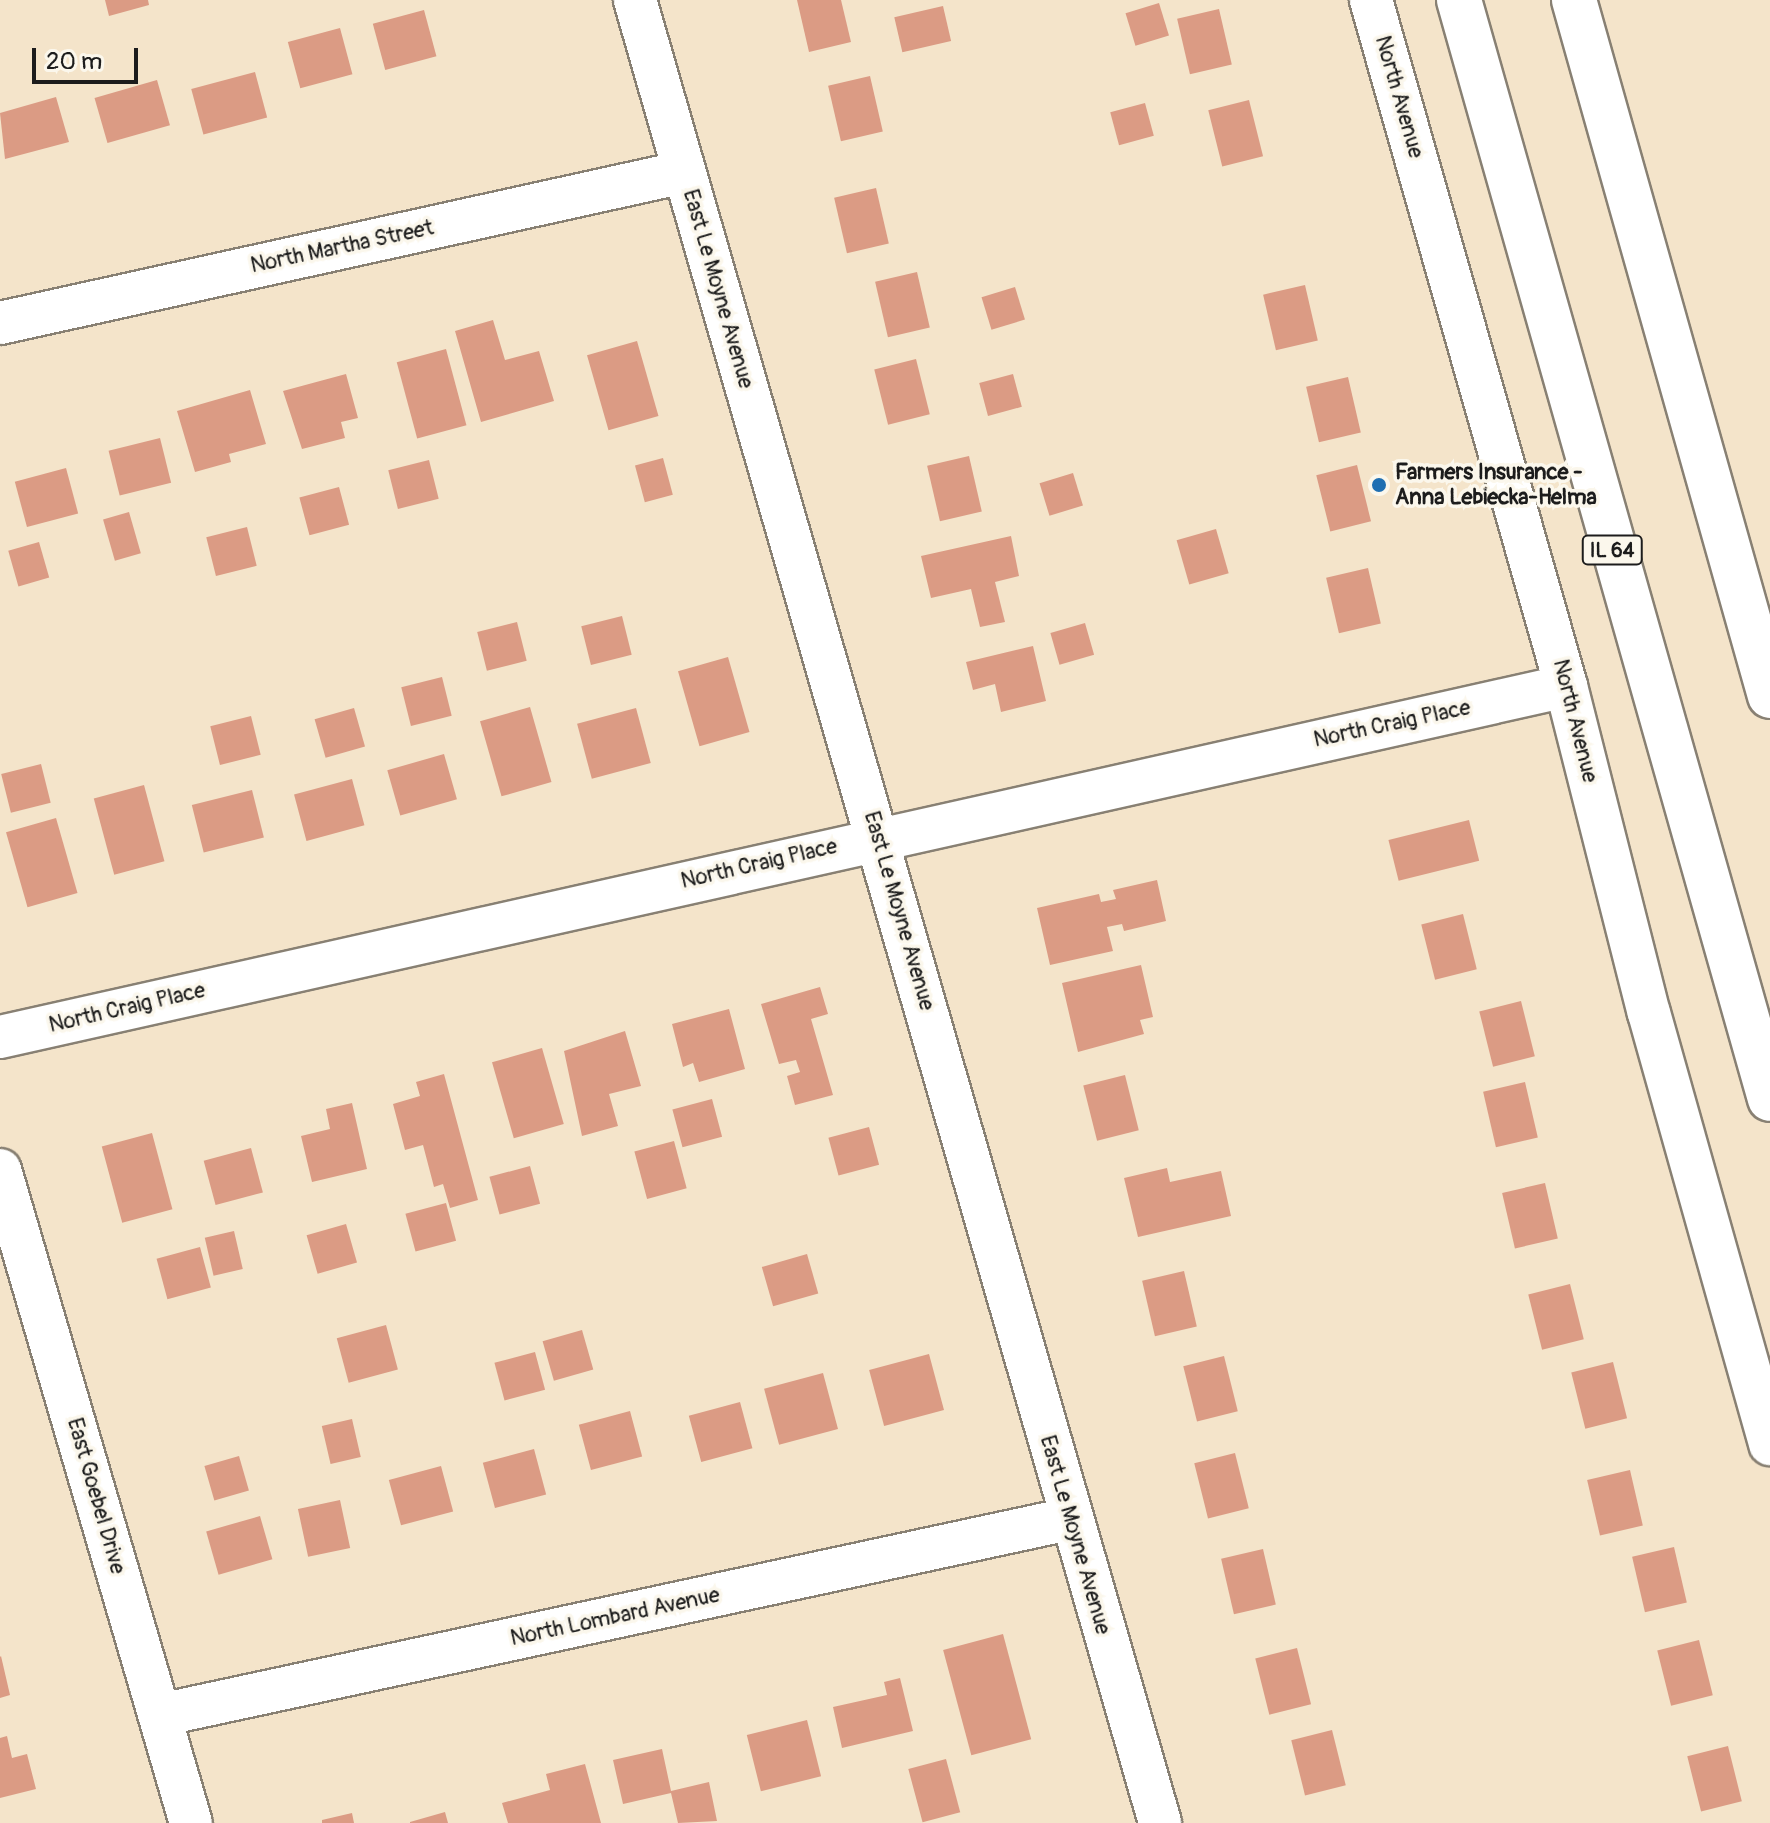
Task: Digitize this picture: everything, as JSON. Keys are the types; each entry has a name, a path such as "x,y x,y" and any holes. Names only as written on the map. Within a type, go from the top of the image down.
{"main road":[{"name":"IL 64","path":"1459,0 1770,1099"},
{"path":"1574,0 1770,696"}],"street":[{"name":"East Le Moyne Avenue","path":"635,0 879,837 1069,1519 1160,1823"},
{"name":"North Avenue","path":"1371,0 1566,686 1649,1013 1770,1444"},
{"name":"North Martha Street","path":"0,323 684,172"},
{"name":"North Craig Place","path":"0,1037 879,837 1566,686"},
{"name":"East Goebel Drive","path":"0,1170 191,1823"},
{"name":"North Lombard Avenue","path":"160,1715 1069,1519"}],"building":[{"path":"105,0 148,0 149,5 109,16"},
{"path":"797,0 841,0 851,42 809,52"},
{"path":"1159,3 1169,36 1135,46 1126,13"},
{"path":"943,6 951,41 902,52 894,17"},
{"path":"1219,9 1232,65 1190,74 1177,19"},
{"path":"424,10 436,56 385,70 373,24"},
{"path":"340,28 352,74 300,88 288,42"},
{"path":"255,72 267,117 203,134 191,89"},
{"path":"870,76 883,132 841,141 828,86"},
{"path":"157,80 170,125 107,143 95,98"},
{"path":"56,97 69,142 5,159 0,113"},
{"path":"1249,100 1263,156 1222,166 1208,110"},
{"path":"1145,103 1154,136 1119,145 1110,112"},
{"path":"876,188 889,244 847,253 834,198"},
{"path":"917,272 930,328 888,337 875,282"},
{"path":"1305,285 1318,341 1276,350 1263,295"},
{"path":"1015,287 1025,320 991,330 982,297"},
{"path":"493,320 505,360 539,351 554,401 481,422 455,331"},
{"path":"637,341 658,416 609,430 587,355"},
{"path":"446,349 466,425 417,439 397,362"},
{"path":"916,359 930,414 888,425 874,369"},
{"path":"346,374 358,418 341,422 345,438 302,449 283,391"},
{"path":"1013,374 1022,407 988,416 979,383"},
{"path":"1348,377 1361,433 1319,442 1306,387"},
{"path":"250,390 266,444 229,454 231,462 195,472 177,411"},
{"path":"160,438 171,483 120,495 109,451"},
{"path":"969,456 982,512 940,521 927,466"},
{"path":"663,458 673,495 645,502 635,466"},
{"path":"429,460 439,499 398,509 388,470"},
{"path":"1357,465 1371,521 1330,531 1316,475"},
{"path":"66,468 78,513 27,527 15,482"},
{"path":"1073,473 1083,506 1049,516 1040,483"},
{"path":"339,487 349,525 309,535 299,498"},
{"path":"129,512 141,553 115,561 103,519"},
{"path":"247,527 257,566 216,576 206,537"},
{"path":"1216,529 1229,573 1189,585 1177,540"},
{"path":"1011,536 1019,576 995,582 1005,622 980,627 971,589 931,598 921,556"},
{"path":"39,542 49,578 18,586 8,551"},
{"path":"1368,568 1381,624 1339,633 1326,578"},
{"path":"622,616 632,655 591,665 581,626"},
{"path":"517,622 527,661 487,671 477,632"},
{"path":"1085,623 1094,655 1059,665 1050,633"},
{"path":"1033,646 1046,701 1001,712 995,684 973,690 966,662"},
{"path":"728,657 749,732 700,746 678,671"},
{"path":"442,677 452,716 411,726 401,687"},
{"path":"530,707 551,782 502,796 480,721"},
{"path":"354,708 365,746 326,758 315,719"},
{"path":"636,708 651,763 592,779 577,724"},
{"path":"251,716 261,755 220,765 210,726"},
{"path":"444,754 457,799 400,815 387,770"},
{"path":"41,764 51,803 11,813 1,774"},
{"path":"352,779 364,825 306,841 294,795"},
{"path":"144,785 164,861 114,875 94,798"},
{"path":"252,790 264,838 204,853 192,805"},
{"path":"56,818 77,893 28,907 6,832"},
{"path":"1469,820 1479,861 1399,881 1388,840"},
{"path":"1157,880 1166,921 1124,931 1122,924 1107,927 1113,951 1050,965 1037,908 1099,894 1101,902 1116,899 1113,890"},
{"path":"1463,914 1477,969 1435,980 1421,924"},
{"path":"1141,965 1153,1017 1140,1020 1144,1034 1078,1052 1062,983"},
{"path":"820,987 828,1014 811,1019 833,1095 795,1105 787,1076 800,1072 796,1060 779,1064 761,1004"},
{"path":"1521,1001 1535,1056 1493,1067 1479,1011"},
{"path":"729,1009 745,1069 699,1082 693,1063 683,1067 672,1024"},
{"path":"625,1031 641,1086 609,1094 618,1126 582,1136 564,1051"},
{"path":"542,1048 564,1124 514,1138 492,1062"},
{"path":"444,1074 478,1200 450,1208 443,1184 434,1187 423,1145 405,1150 393,1104 420,1096 416,1082"},
{"path":"1125,1075 1139,1130 1097,1141 1083,1085"},
{"path":"1525,1082 1538,1138 1496,1147 1483,1092"},
{"path":"712,1099 722,1137 682,1147 672,1110"},
{"path":"352,1103 367,1169 312,1182 301,1136 330,1129 326,1109"},
{"path":"869,1127 879,1165 839,1176 828,1138"},
{"path":"152,1133 172,1209 122,1223 102,1146"},
{"path":"674,1141 687,1188 647,1199 634,1152"},
{"path":"251,1148 263,1192 216,1205 204,1161"},
{"path":"530,1166 540,1204 500,1215 489,1177"},
{"path":"1167,1168 1170,1182 1221,1171 1231,1216 1138,1237 1124,1178"},
{"path":"1545,1183 1558,1239 1515,1248 1502,1193"},
{"path":"446,1203 456,1241 416,1252 405,1214"},
{"path":"346,1224 357,1262 318,1274 307,1235"},
{"path":"234,1231 243,1269 214,1276 205,1238"},
{"path":"200,1247 211,1288 167,1299 157,1259"},
{"path":"807,1254 818,1293 773,1306 762,1267"},
{"path":"1184,1271 1197,1327 1155,1336 1142,1281"},
{"path":"1570,1284 1584,1339 1542,1350 1528,1294"},
{"path":"386,1325 398,1369 349,1383 337,1338"},
{"path":"582,1330 593,1369 554,1381 543,1341"},
{"path":"535,1352 545,1390 505,1401 494,1363"},
{"path":"929,1354 944,1410 884,1426 869,1370"},
{"path":"1224,1356 1238,1411 1197,1421 1183,1366"},
{"path":"1613,1362 1627,1418 1585,1429 1571,1372"},
{"path":"823,1373 838,1429 779,1445 764,1389"},
{"path":"740,1402 752,1448 701,1462 689,1416"},
{"path":"630,1411 642,1456 591,1470 579,1425"},
{"path":"352,1419 361,1457 331,1464 322,1426"},
{"path":"534,1449 546,1494 495,1508 483,1463"},
{"path":"1235,1453 1249,1508 1208,1518 1194,1463"},
{"path":"239,1456 249,1491 214,1501 204,1466"},
{"path":"441,1466 453,1511 401,1525 389,1480"},
{"path":"1630,1470 1643,1526 1600,1535 1587,1480"},
{"path":"340,1500 350,1548 308,1557 298,1509"},
{"path":"260,1516 272,1559 219,1575 206,1531"},
{"path":"1674,1547 1687,1603 1645,1612 1632,1557"},
{"path":"1263,1549 1276,1605 1234,1614 1221,1559"},
{"path":"1003,1634 1031,1739 971,1755 943,1650"},
{"path":"1699,1640 1713,1695 1671,1706 1657,1650"},
{"path":"1297,1648 1311,1704 1269,1715 1255,1658"},
{"path":"0,1657 10,1695 0,1698"},
{"path":"900,1678 913,1731 842,1748 833,1707 887,1695 884,1682"},
{"path":"807,1720 821,1776 761,1791 747,1735"},
{"path":"1332,1730 1346,1785 1305,1795 1291,1740"},
{"path":"7,1736 12,1758 27,1754 36,1789 0,1798 0,1738"},
{"path":"1728,1746 1742,1801 1701,1811 1687,1756"},
{"path":"662,1749 671,1791 709,1782 717,1821 678,1823 671,1793 623,1804 613,1760"},
{"path":"946,1759 960,1812 923,1822 908,1769"},
{"path":"585,1764 601,1823 508,1823 502,1803 550,1790 546,1774"},
{"path":"445,1812 448,1823 410,1823 410,1822"},
{"path":"352,1813 354,1823 322,1823 322,1820"}],"place":[{"name":"Farmers Insurance - Anna Lebiecka-Helma","path":"1379,485"}]}
